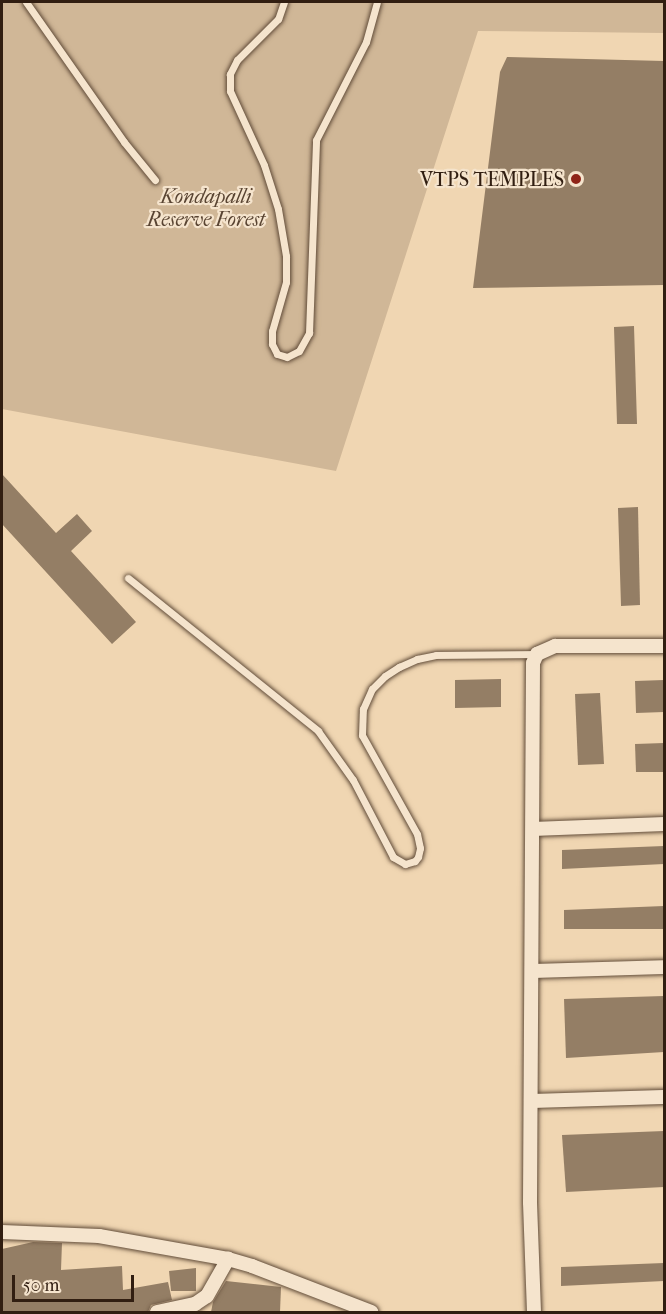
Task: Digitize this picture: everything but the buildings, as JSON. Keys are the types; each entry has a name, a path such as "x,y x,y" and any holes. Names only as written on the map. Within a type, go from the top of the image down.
{"street":[{"path":"534,1312 530,1202 533,663 537,654 555,646 664,646"},
{"path":"533,830 664,824"},
{"path":"532,971 664,967"},
{"path":"531,1101 664,1097"},
{"path":"2,1232 99,1236 228,1259 371,1312"},
{"path":"157,1312 195,1304 207,1296 228,1259"}],"lane":[{"path":"26,2 124,142 155,180"},
{"path":"284,2 278,19 237,60 230,74 230,91 264,165 278,209 286,256 286,282 272,330 272,344 277,354 287,357 299,351 309,333 316,140 366,42 376,2"},
{"path":"128,578 318,731 353,780 393,856 405,864 415,861 417,857 420,848 417,834 362,735 363,709 372,689 385,675 399,667 436,655 537,654"}],"green space":[{"name":"Kondapalli Reserve Forest","path":"2,2 664,2 664,33 478,31 336,471 2,409"}],"place":[{"name":"VTPS TEMPLES","path":"576,179"}]}
